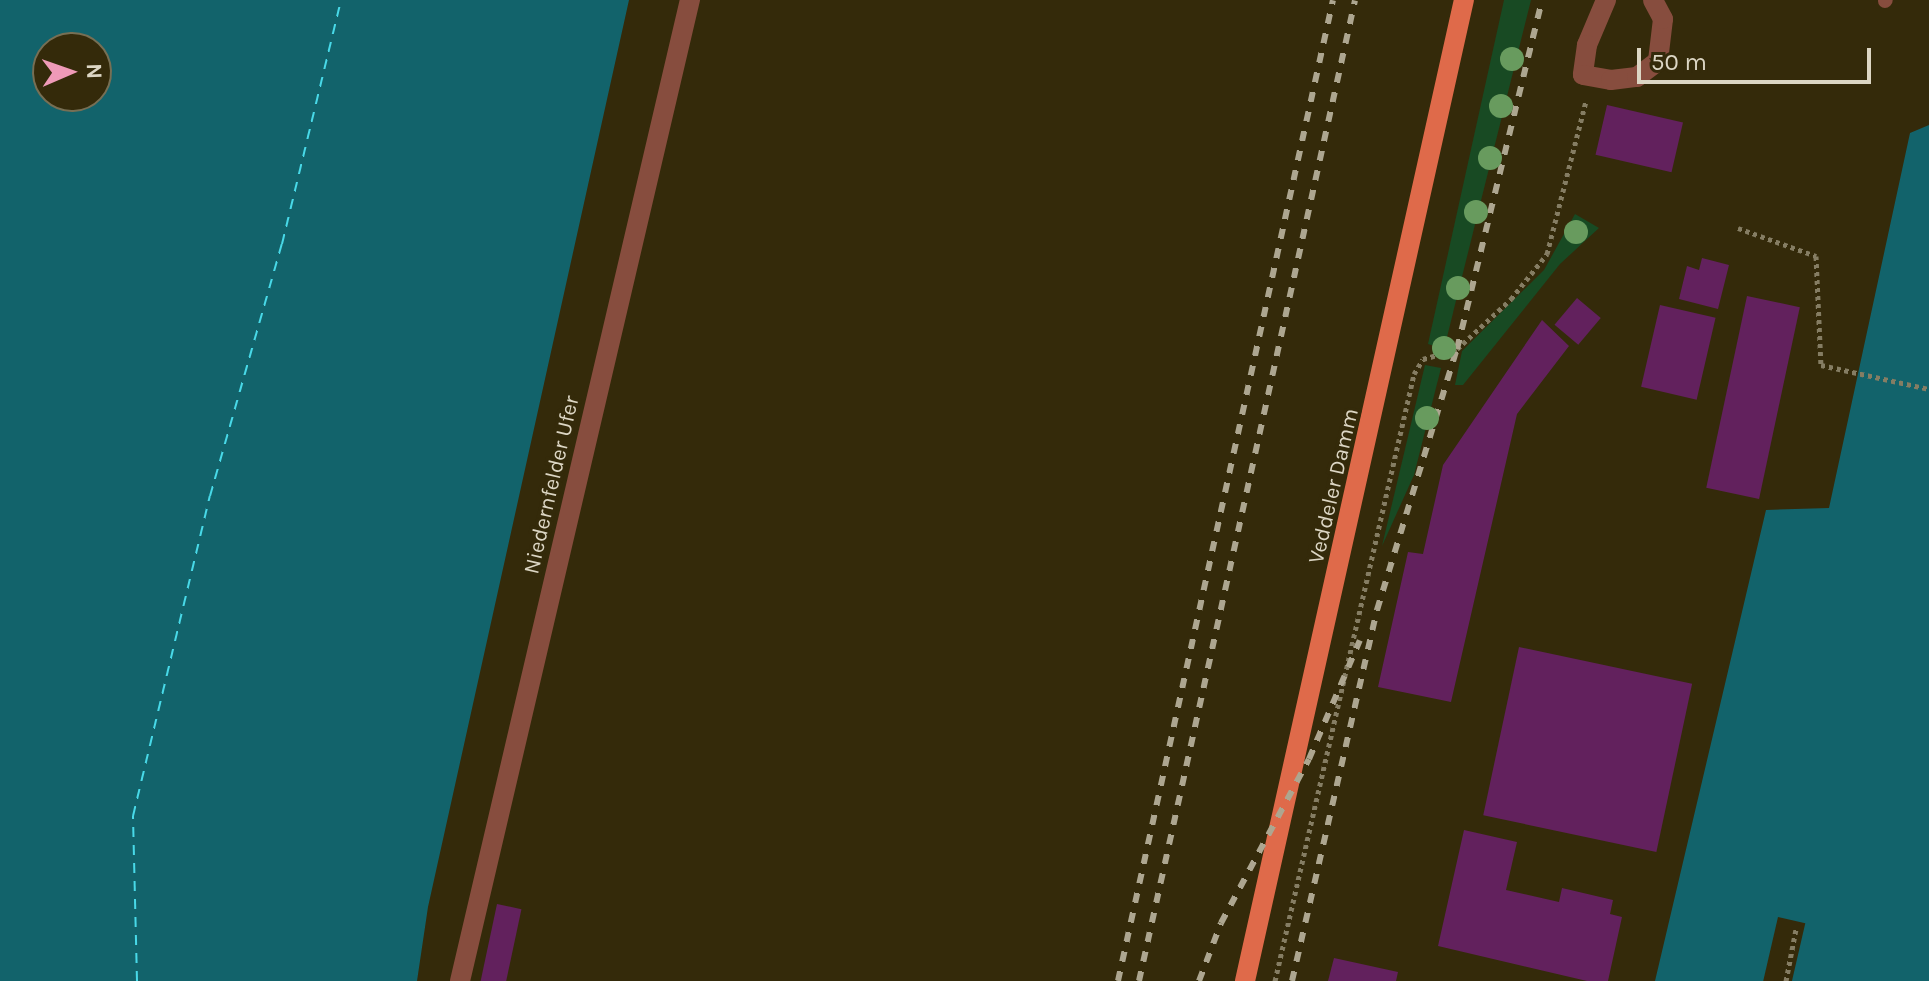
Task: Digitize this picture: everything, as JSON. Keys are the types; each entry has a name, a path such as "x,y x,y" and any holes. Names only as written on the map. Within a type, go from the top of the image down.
{"main road":[{"name":"Veddeler Damm","path":"1245,981 1464,0"}],"street":[{"name":"Niedernfelder Ufer","path":"460,981 690,0"},
{"path":"1606,0 1587,45 1583,75 1637,77 1658,61 1663,19 1653,0"}],"path":[{"path":"1275,981 1414,374 1423,359 1457,349 1511,299 1547,254 1592,77"},
{"path":"1738,228 1816,256 1821,365 1929,389"},
{"path":"1786,981 1796,929"}],"green space":[{"path":"1504,0 1531,0 1444,349 1428,344"},
{"path":"1575,214 1599,228 1560,264 1463,385 1455,385 1462,351 1544,270"},
{"path":"1425,365 1441,368 1414,475 1382,546"}],"water":[{"path":"0,0 629,0 428,907 417,981 0,981"},
{"path":"1929,125 1929,981 1655,981 1766,510 1829,508 1910,133"}],"pier":[{"path":"1778,917 1805,923 1792,981 1763,981"}],"building":[{"path":"1607,105 1683,123 1672,172 1596,155"},
{"path":"1702,258 1729,265 1718,309 1679,299 1687,266 1699,270"},
{"path":"1747,296 1800,307 1759,499 1706,488"},
{"path":"1577,298 1601,318 1578,345 1555,325"},
{"path":"1660,305 1716,318 1697,400 1641,387"},
{"path":"1542,320 1569,346 1517,414 1451,702 1378,687 1408,552 1423,554 1443,465"},
{"path":"1519,647 1692,684 1656,852 1483,815"},
{"path":"1464,830 1517,842 1506,890 1559,902 1562,888 1613,900 1610,914 1622,917 1608,981 1587,981 1438,946"},
{"path":"497,904 521,909 506,981 481,981"},
{"path":"1334,958 1398,972 1396,981 1328,981"}],"ferry route":[{"path":"137,981 133,816 210,496 282,244 341,0"}],"railway":[{"path":"1118,981 1333,0"},
{"path":"1139,981 1355,0"},
{"path":"1292,981 1377,610 1457,349 1542,0"},
{"path":"1199,981 1221,923 1309,759 1360,640"}]}
